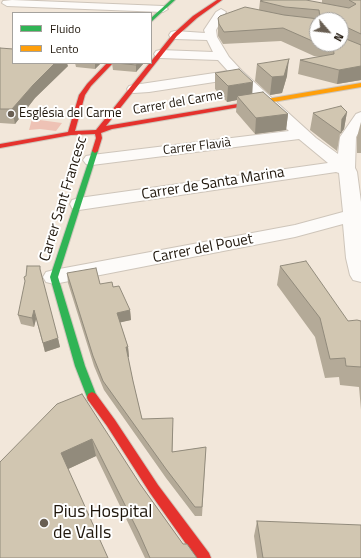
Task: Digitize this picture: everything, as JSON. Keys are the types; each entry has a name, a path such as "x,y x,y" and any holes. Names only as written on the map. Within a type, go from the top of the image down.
{"street":[{"path":"152,20 160,9 173,0"},
{"path":"6,4 52,2 160,9"},
{"path":"207,10 224,8"},
{"path":"224,8 210,30 211,37 223,56 237,74 301,134 346,168"},
{"name":"Carrer Sant Francesc","path":"204,558 154,489 111,423 92,397 80,366 54,277 79,204 99,138 98,132 134,89 175,35 195,17 207,10"},
{"path":"175,35 211,37"},
{"path":"160,54 223,56"},
{"path":"71,133 82,95 89,85 109,64"},
{"path":"134,89 237,74"},
{"name":"Carrer del Carme","path":"0,146 71,133 98,132 110,128 361,85"},
{"path":"361,117 348,137 346,168 348,172 357,258 361,275"},
{"name":"Carrer Flavià","path":"92,160 301,134"},
{"name":"Carrer de Santa Marina","path":"79,204 336,166 346,168"},
{"name":"Carrer del Pouet","path":"54,277 295,231 352,216"}],"shaded area":[{"path":"32,119 62,123 56,131 40,129 29,130"}],"building":[{"path":"306,0 349,8 356,4 349,0 361,0 361,34 349,28 349,12 319,12 319,10 285,7 260,1"},
{"path":"245,7 284,15 309,18 309,39 283,28 224,32 219,24 218,18"},
{"path":"349,40 361,45 361,66 339,70 300,60 334,54 334,52 349,52"},
{"path":"0,48 12,49 12,64 54,64 12,109 0,109"},
{"path":"289,59 284,76 272,77 257,64"},
{"path":"239,69 253,82 228,86 215,73"},
{"path":"263,92 288,114 256,118 237,96"},
{"path":"341,106 347,112 342,119 341,133 313,113"},
{"path":"306,261 348,321 361,321 361,367 346,366 345,358 330,359 320,318 280,266"},
{"path":"27,266 40,266 58,338 43,343 34,310 32,318 18,315"},
{"path":"96,268 100,284 112,282 113,287 119,286 130,310 117,313 128,347 126,347 142,419 173,418 172,452 206,447 202,507 195,507 103,381 93,356 67,273"},
{"path":"82,394 140,484 183,544 187,544 197,558 150,558 92,439 61,453 108,558 0,558 0,462 57,404"},
{"path":"257,521 361,525 361,558 263,558"}],"traffic: fast":[{"path":"152,20 173,0"},
{"path":"92,397 80,366 54,277 95,151"}],"traffic: slow":[{"path":"261,102 361,85"}],"traffic: jam":[{"path":"152,64 175,35 195,17 220,0"},
{"path":"71,133 82,95 89,85 109,64"},
{"path":"95,151 99,138 98,132 152,64"},
{"path":"0,146 71,133 98,132 110,127 261,102"},
{"path":"92,397 111,423 154,489 204,558"}],"place":[{"name":"Església del Carme","path":"11,114"},
{"name":"Pius Hospital de Valls","path":"44,523"}]}
